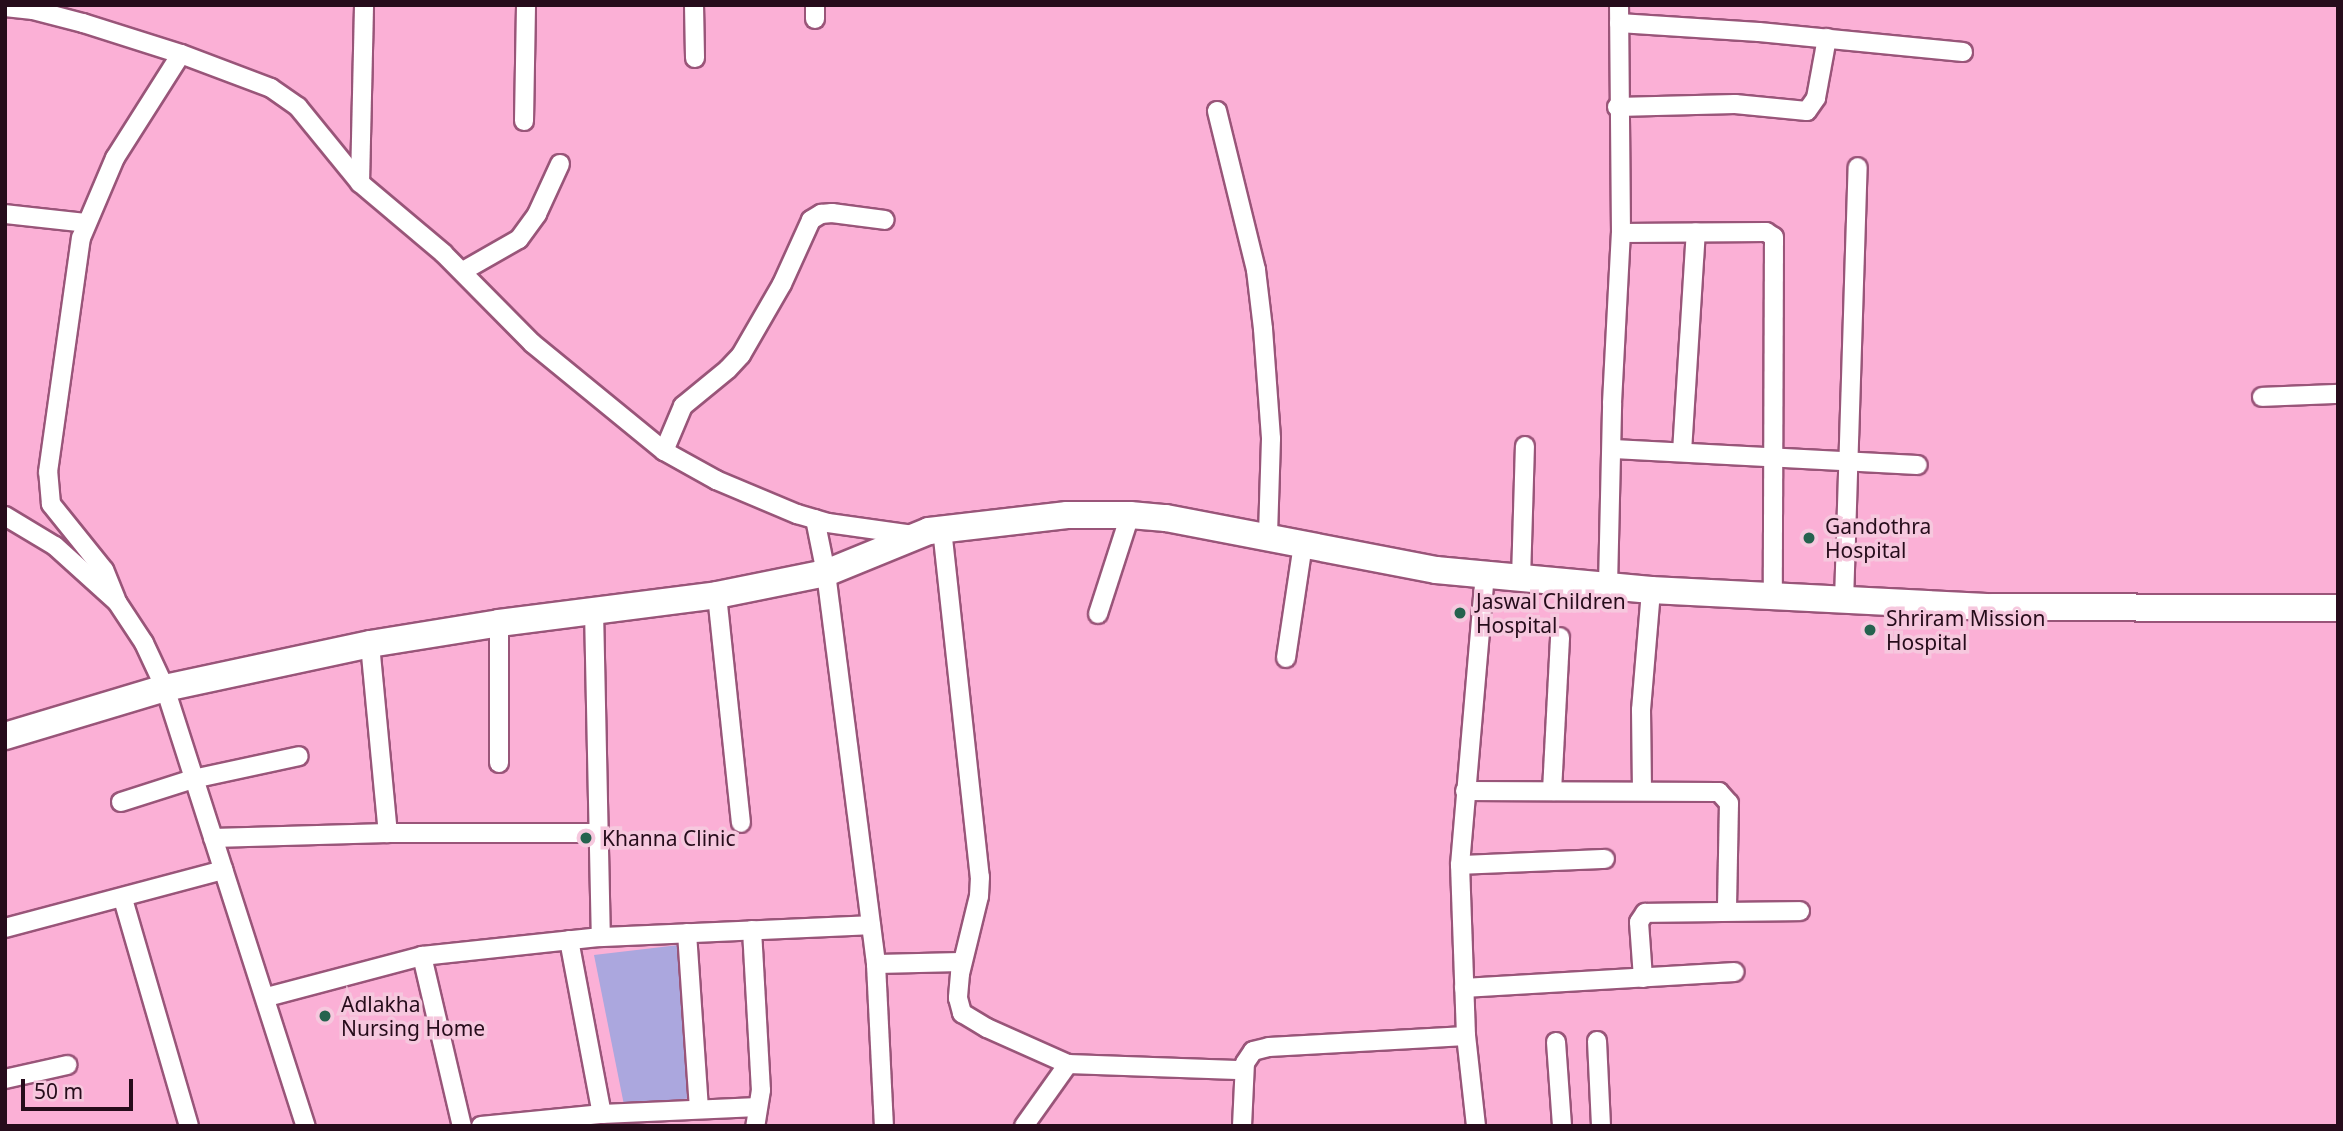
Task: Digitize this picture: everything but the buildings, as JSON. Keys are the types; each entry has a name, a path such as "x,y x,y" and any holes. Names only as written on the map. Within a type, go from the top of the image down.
{"main road":[{"path":"5,736 165,688 370,644 499,623 717,595 826,573 914,535 942,529 1067,515 1130,514 1210,525 1436,570 1651,590 1992,607 2338,608"}],"street":[{"path":"360,183 364,5"},
{"path":"524,121 526,5"},
{"path":"694,5 695,58"},
{"path":"5,7 33,10 181,54 250,78 286,97 360,183 463,271 532,343 664,451 716,480 815,519 914,535"},
{"path":"1608,586 1612,402 1621,233 1619,14 1963,52"},
{"path":"1618,107 1735,104 1803,112 1816,97 1827,38"},
{"path":"181,54 115,158 86,223 74,265 48,487 51,504 104,570 117,602 144,643 165,688 267,997 306,1126"},
{"path":"1217,111 1256,270 1271,439 1268,537"},
{"path":"463,271 519,239 537,214 560,164"},
{"path":"1844,601 1857,167"},
{"path":"664,451 683,406 718,379 741,355 782,284 811,220 821,214 832,213 885,220"},
{"path":"5,214 86,223"},
{"path":"1682,452 1696,232"},
{"path":"1621,233 1766,232 1774,237 1773,598"},
{"path":"2262,397 2338,394"},
{"path":"1521,579 1525,446"},
{"path":"1613,449 1918,465"},
{"path":"1098,614 1130,514"},
{"path":"5,516 25,525 55,546 117,602"},
{"path":"815,519 826,573 876,964 884,1126"},
{"path":"942,529 980,877 979,896 962,962 958,998 965,1017 1068,1064 1244,1070"},
{"path":"1286,657 1303,544"},
{"path":"1476,1126 1466,1036 1460,865 1485,576"},
{"path":"1642,791 1641,710 1651,590"},
{"path":"717,595 741,823"},
{"path":"594,610 601,937"},
{"path":"499,623 499,763"},
{"path":"1552,791 1560,637"},
{"path":"370,644 387,833"},
{"path":"121,802 193,779 299,756"},
{"path":"1465,791 1713,791 1727,799 1727,910"},
{"path":"213,838 387,833 597,833"},
{"path":"1460,865 1605,859"},
{"path":"5,928 123,899 223,870"},
{"path":"123,899 189,1126"},
{"path":"1643,978 1642,915 1727,910 1800,911"},
{"path":"267,997 422,956 601,937 871,925"},
{"path":"752,930 760,1076 755,1126"},
{"path":"687,933 699,1108"},
{"path":"569,940 602,1114"},
{"path":"422,956 462,1126"},
{"path":"876,964 962,962"},
{"path":"1464,988 1735,972"},
{"path":"1242,1126 1244,1070 1248,1056 1253,1051 1269,1047 1466,1036"},
{"path":"1597,1041 1601,1126"},
{"path":"1556,1042 1562,1126"},
{"path":"1024,1126 1068,1064"},
{"path":"5,1079 67,1065"},
{"path":"481,1126 602,1114 758,1107"}],"shaded area":[{"path":"679,945 693,1098 624,1105 594,955"}],"place":[{"name":"Gandothra Hospital","path":"1809,538"},
{"name":"Jaswal Children Hospital","path":"1460,613"},
{"name":"Shriram Mission Hospital","path":"1870,630"},
{"name":"Khanna Clinic","path":"586,838"},
{"name":"Adlakha Nursing Home","path":"325,1016"}]}
